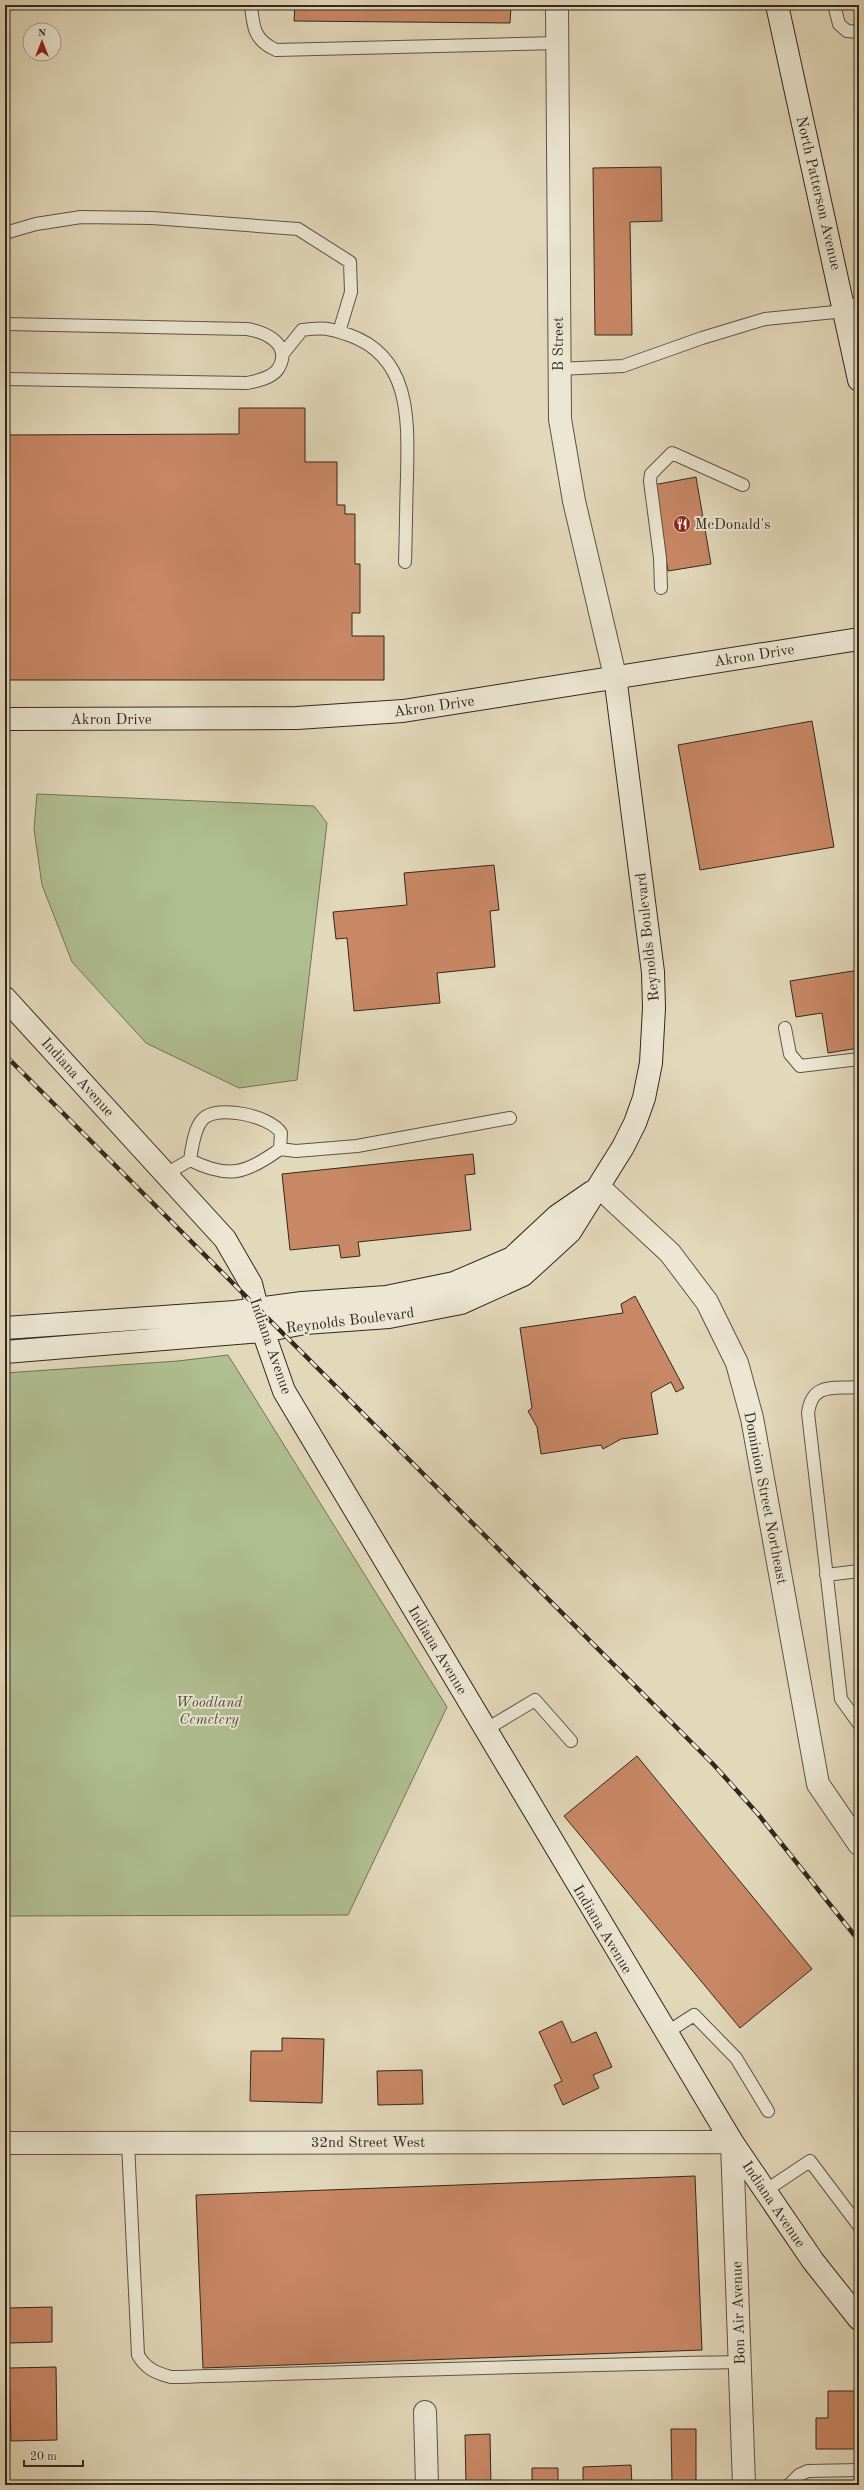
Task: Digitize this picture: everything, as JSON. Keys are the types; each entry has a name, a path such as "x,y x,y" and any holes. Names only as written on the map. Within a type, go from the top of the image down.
{"main road":[{"name":"B Street","path":"557,5 558,369 560,419 574,501 615,676"},
{"name":"North Patterson Avenue","path":"777,5 852,310 859,380"},
{"name":"Akron Drive","path":"5,719 289,718 356,715 434,707 615,676 859,639"},
{"name":"Reynolds Boulevard","path":"5,1352 263,1331 304,1324 389,1317 461,1303 523,1275 570,1232 599,1187 635,1123 644,1098 651,1063 654,1008 653,972 615,676"},
{"name":"Indiana Avenue","path":"5,998 225,1239 251,1284 263,1331 284,1391 732,2142 813,2261 859,2319"},
{"name":"Reynolds Boulevard","path":"5,1328 258,1309 302,1303 386,1297 454,1283 512,1258 557,1216 599,1187"},
{"name":"Dominion Street Northeast","path":"599,1187 670,1253 707,1302 737,1363 752,1418 818,1784 859,1844"},
{"name":"32nd Street West","path":"5,2143 732,2142"},
{"name":"Bon Air Avenue","path":"732,2142 744,2485"},
{"path":"425,2412 427,2485"}],"lane":[{"path":"251,5 253,26 263,44 276,50 557,43"},
{"path":"834,5 839,24 847,31 859,32"},
{"path":"5,233 36,224 81,217 152,218 298,229 350,262 351,292 339,332"},
{"path":"558,369 622,366 765,319 852,310"},
{"path":"5,324 247,328 264,332 277,340 282,355"},
{"path":"5,379 247,383 263,379 278,370 282,355 302,330 324,327 360,339 381,354 395,374 402,393 408,424 405,562"},
{"path":"660,588 660,558 650,481 651,474 672,453 743,485"},
{"path":"785,1028 790,1054 800,1066 859,1059"},
{"path":"166,1174 190,1160 198,1126 206,1116 214,1114 241,1114 274,1124 281,1133 280,1149"},
{"path":"190,1160 207,1168 233,1172 260,1162 280,1149 296,1151 357,1146 510,1118"},
{"path":"859,1387 820,1390 810,1399 808,1413 841,1699 859,1724"},
{"path":"826,1575 859,1571"},
{"path":"485,1730 535,1700 571,1741"},
{"path":"666,2033 694,2015 736,2058 768,2111"},
{"path":"128,2142 138,2355 143,2365 156,2373 171,2377 334,2373 504,2366 740,2362"},
{"path":"765,2191 810,2160 859,2226"},
{"path":"789,2485 799,2475 808,2471 859,2470"}],"green space":[{"path":"37,794 314,806 327,823 297,1080 239,1088 146,1043 72,962 42,885 34,829"},
{"name":"Woodland Cemetery","path":"228,1355 447,1707 348,1915 5,1916 5,1373 178,1361"}],"building":[{"path":"295,5 511,5 510,23 294,21"},
{"path":"661,167 662,221 630,222 632,335 595,335 593,168"},
{"path":"239,408 305,408 305,462 337,462 337,505 345,505 345,514 355,514 355,564 360,564 360,613 352,613 352,636 384,636 384,680 5,680 5,435 239,434"},
{"name":"McDonald's","path":"696,477 711,564 668,571 653,485"},
{"path":"812,721 834,847 700,870 678,745"},
{"path":"494,865 499,910 490,911 495,967 437,973 440,1003 354,1011 347,938 336,939 333,912 407,905 404,873"},
{"path":"859,970 859,1048 828,1053 822,1013 796,1017 790,981"},
{"path":"473,1154 475,1174 465,1175 471,1230 358,1242 360,1256 341,1258 339,1245 290,1250 282,1174"},
{"path":"635,1296 684,1388 676,1392 671,1382 651,1393 658,1434 621,1439 603,1449 601,1445 541,1454 537,1427 528,1411 532,1408 520,1328 623,1313 621,1304"},
{"path":"637,1756 812,1969 740,2028 564,1816"},
{"path":"562,2021 572,2043 596,2032 612,2067 593,2075 599,2088 563,2105 554,2085 562,2081 539,2032"},
{"path":"282,2038 324,2039 322,2103 250,2101 251,2051 282,2051"},
{"path":"422,2070 423,2104 378,2105 377,2071"},
{"path":"695,2176 702,2350 203,2368 196,2195"},
{"path":"52,2307 52,2342 9,2343 8,2308"},
{"path":"56,2367 57,2440 11,2441 9,2368"},
{"path":"828,2391 859,2391 859,2449 816,2449 816,2418 828,2418"},
{"path":"671,2429 696,2429 696,2485 672,2485"},
{"path":"490,2434 491,2485 466,2485 465,2435"},
{"path":"631,2465 632,2485 583,2485 583,2467"},
{"path":"532,2468 558,2468 558,2485 532,2485"}],"railway":[{"path":"5,1055 713,1764 758,1814 859,1941"}],"place":[{"name":"McDonald's","path":"682,524"}]}
